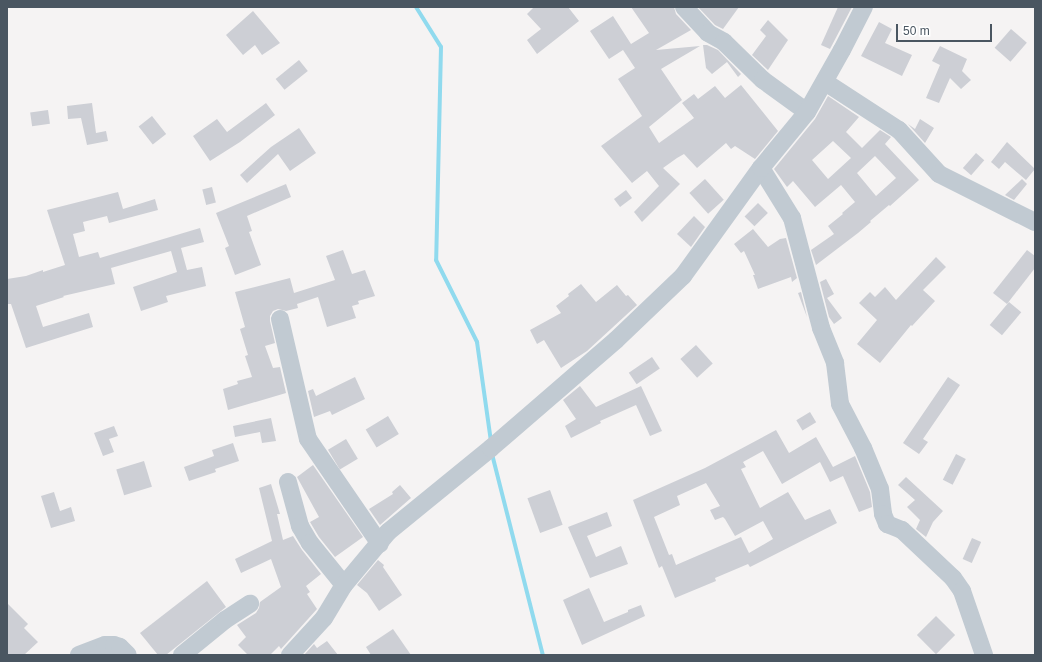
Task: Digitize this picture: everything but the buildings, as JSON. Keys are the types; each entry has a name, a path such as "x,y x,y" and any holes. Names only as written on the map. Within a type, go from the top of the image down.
{"street":[{"path":"684,7 708,33 724,42 763,80 808,112"},
{"path":"290,655 324,618 344,585 380,544 388,532 497,443 616,340 683,276 761,168 808,112 864,7"},
{"path":"825,82 899,130 939,174 1032,223 1035,222"},
{"path":"761,168 792,218 821,328 835,363 840,404 863,448 880,489 883,514 888,524 902,530 953,578 962,591 984,655"},
{"path":"280,319 308,439 380,544"},
{"path":"288,482 300,526 310,543 344,585"},
{"path":"182,655 225,620 250,604"},
{"path":"79,655 105,645 114,645 120,647 128,655"}],"waterway":[{"path":"416,7 441,47 436,260 477,342 491,441"},
{"path":"492,454 543,655"}]}
